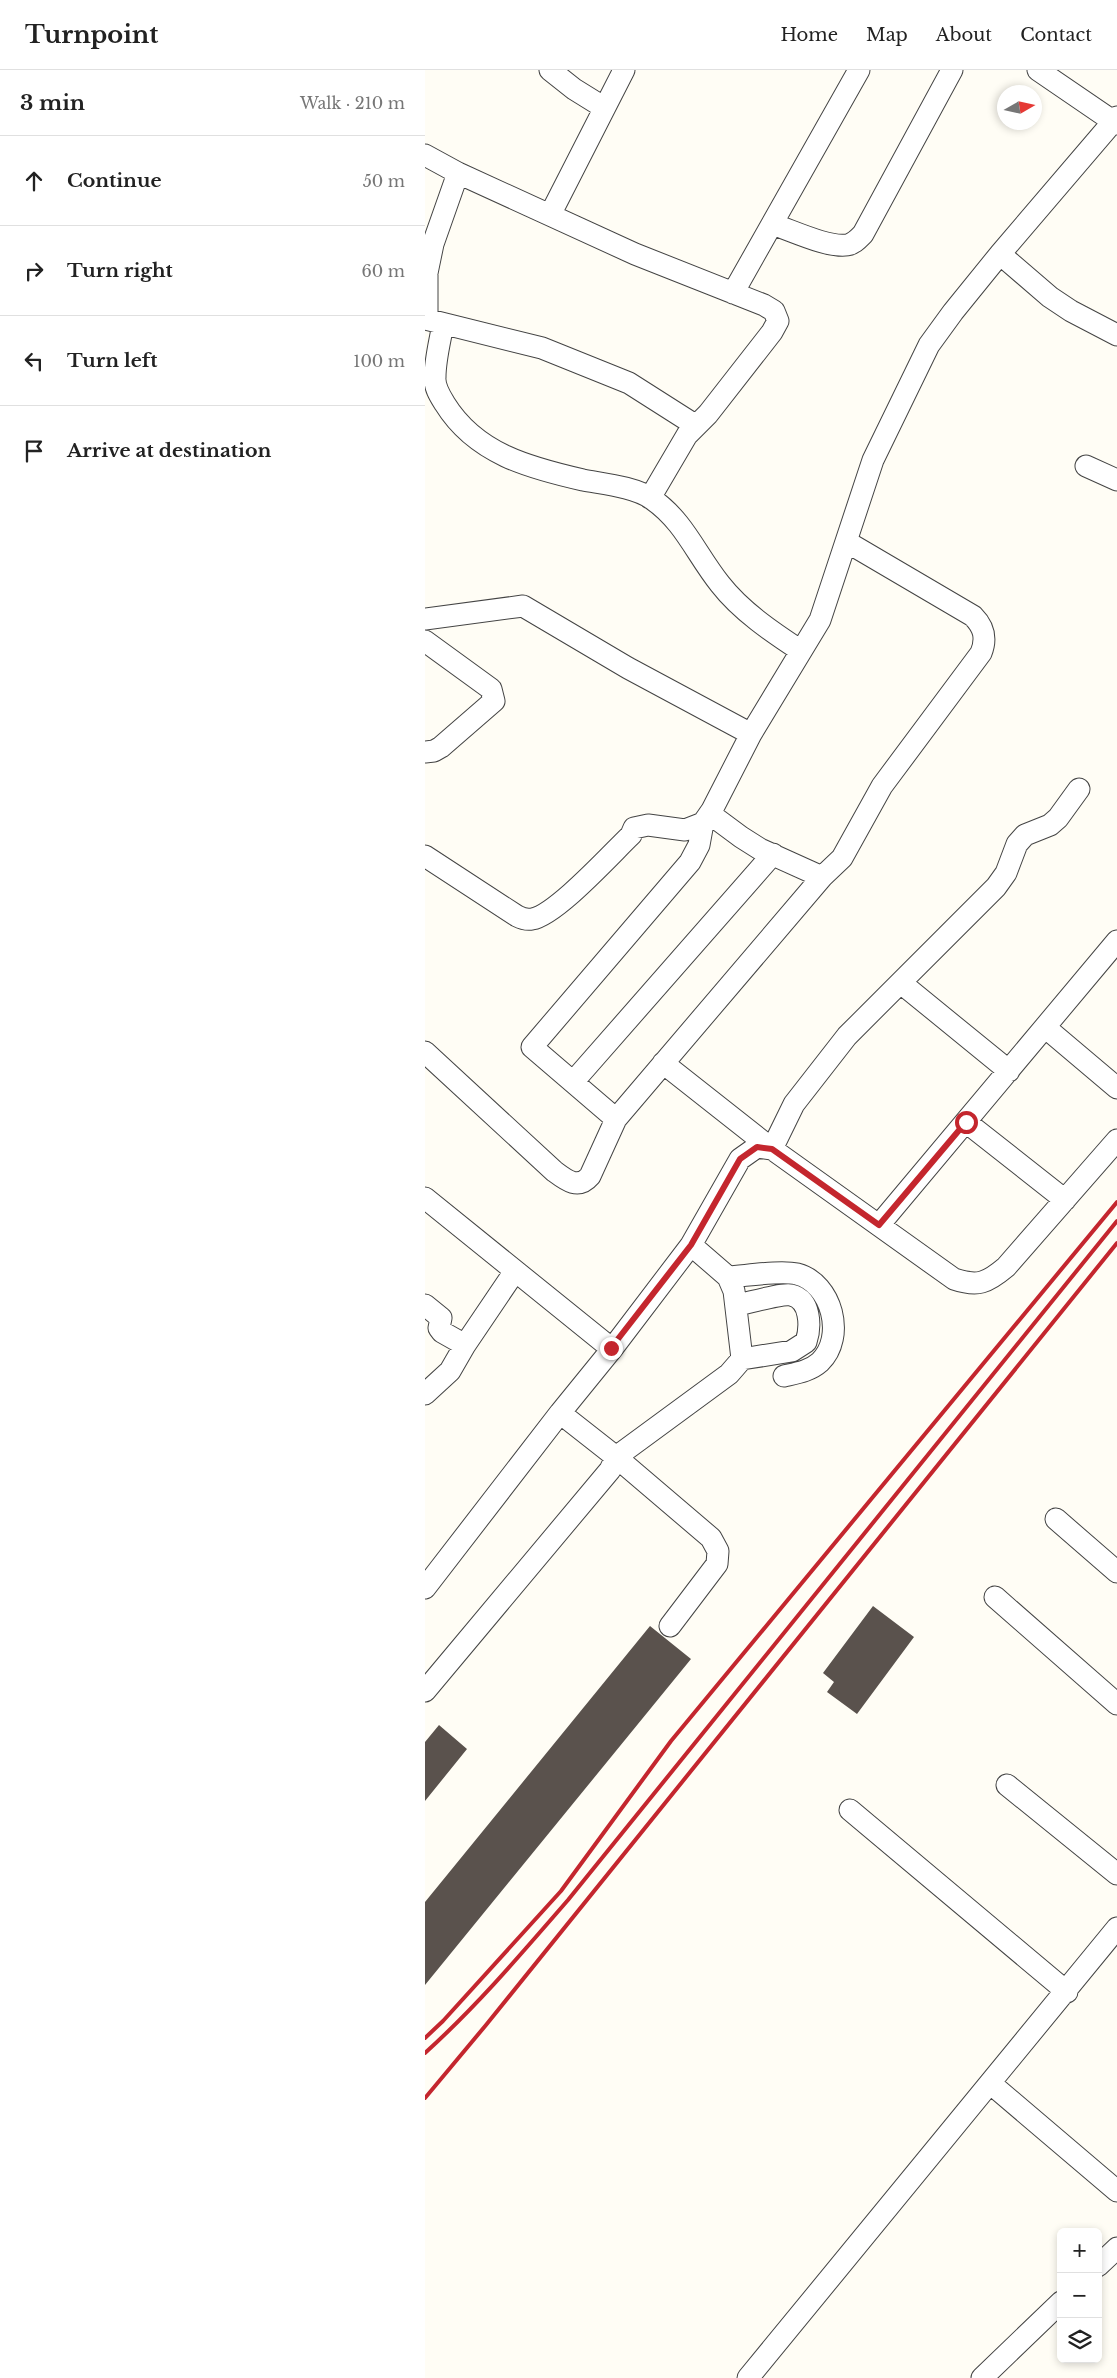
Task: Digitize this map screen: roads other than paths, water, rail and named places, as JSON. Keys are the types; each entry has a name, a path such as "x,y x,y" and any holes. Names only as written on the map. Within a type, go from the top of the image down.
{"street":[{"path":"550,70 574,89 603,107"},
{"path":"550,215 603,107 624,70"},
{"path":"733,293 859,70"},
{"path":"772,224 832,244 847,245 856,242 863,234 952,70"},
{"path":"616,1119 532,1047 689,862 699,845 706,819 751,734 820,620 873,460 929,345 1000,254 1116,121 1038,70"},
{"path":"425,155 458,173 635,254 764,304 774,312 778,321 773,332 717,404 695,425 678,448 650,498"},
{"path":"458,173 433,244 427,273 432,321 434,378 438,392 452,416 485,445 500,455 547,472 609,484 650,498 674,516 731,597 779,637 801,651"},
{"path":"1000,254 1050,297 1071,311 1117,335"},
{"path":"432,321 542,348 629,384 695,425"},
{"path":"1086,466 1117,480"},
{"path":"425,1052 565,1180 577,1184 585,1182 590,1176 616,1119 822,877 842,858 882,786 981,652 985,643 981,624 973,616 847,542"},
{"path":"425,619 523,606 628,668 751,734"},
{"path":"425,642 491,689 494,702 441,747 434,751 425,752"},
{"path":"772,1149 794,1104 847,1036 996,887 1006,873 1017,844 1025,835 1050,825 1058,818 1079,789"},
{"path":"706,819 822,877"},
{"path":"426,858 517,916 530,920 540,917 559,903 631,835 634,828 648,824 685,830 706,819"},
{"path":"573,1082 773,854"},
{"path":"879,1225 1117,941"},
{"path":"901,983 1009,1071"},
{"path":"1046,1028 1117,1088"},
{"path":"663,1063 772,1149 954,1279 970,1284 982,1283 993,1278 1006,1268 1117,1140"},
{"path":"966,1122 1065,1200"},
{"path":"425,1588 691,1245 740,1159 757,1147 772,1149"},
{"path":"425,1198 611,1348"},
{"path":"691,1245 728,1277 735,1290 743,1359"},
{"path":"425,1394 450,1371 465,1345 515,1271"},
{"path":"728,1277 798,1274 817,1285 826,1296 833,1331 833,1339 826,1355 808,1370 784,1376"},
{"path":"425,1691 610,1470 616,1457 729,1374 743,1359 791,1351 806,1342 810,1327 805,1306 798,1298 790,1295 737,1305"},
{"path":"425,1305 441,1318 439,1328 442,1332 465,1345"},
{"path":"560,1413 616,1457 711,1538 718,1551 717,1564 670,1626"},
{"path":"1056,1519 1117,1572"},
{"path":"995,1597 1117,1704"},
{"path":"1007,1785 1117,1874"},
{"path":"850,1810 1067,1992"},
{"path":"748,2378 1067,1992 1117,1928"},
{"path":"990,2083 1117,2191"},
{"path":"1102,2262 1117,2248"},
{"path":"982,2378 1057,2306"}],"railway":[{"path":"425,2038 443,2021 561,1891 671,1741 1117,1202"},
{"path":"425,2053 481,1998 568,1900 1117,1221"},
{"path":"425,2098 1117,1243"}]}
